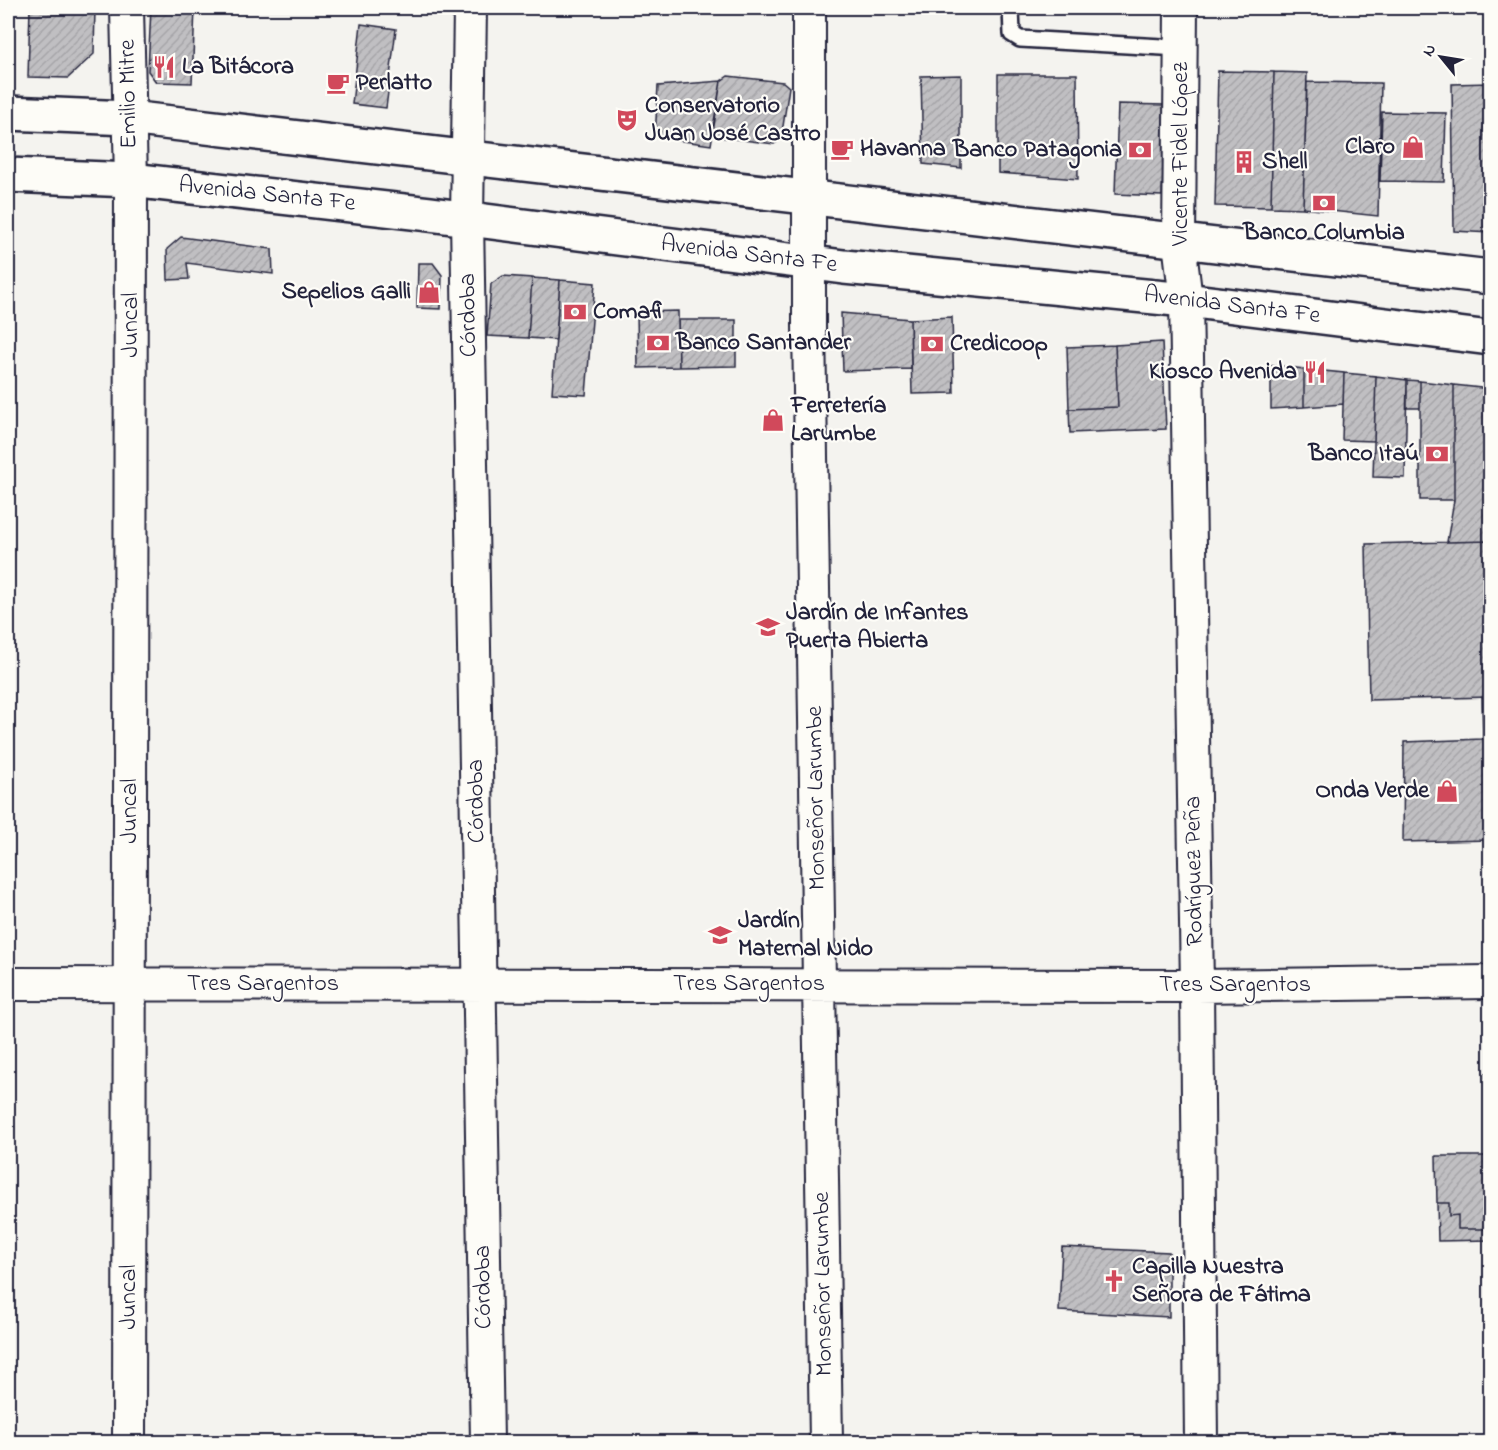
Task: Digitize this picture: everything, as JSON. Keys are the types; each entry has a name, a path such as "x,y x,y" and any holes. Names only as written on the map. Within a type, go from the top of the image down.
{"main road":[{"path":"8,113 129,118 1491,277"},
{"name":"Avenida Santa Fe","path":"8,175 131,180 467,218 809,262 1186,300 1491,338"}],"street":[{"name":"Emilio Mitre","path":"127,8 131,180"},
{"name":"Córdoba","path":"470,8 467,218 487,1443"},
{"name":"Monseñor Larumbe","path":"809,8 809,262 826,1443"},
{"name":"Vicente Fidel López","path":"1181,8 1179,242 1186,300"},
{"name":"Juncal","path":"129,1443 131,180"},
{"name":"Rodríguez Peña","path":"1186,300 1197,986 1201,1443"},
{"name":"Tres Sargentos","path":"8,984 1197,986 1491,982"}],"lane":[{"path":"1011,8 1012,34 1020,39 1180,48"}],"building":[{"path":"30,8 95,8 94,54 68,78 28,77"},
{"path":"151,8 195,8 192,83 156,82 148,71"},
{"path":"361,24 396,29 386,108 352,104"},
{"name":"Shell","path":"1218,71 1274,72 1271,207 1215,206"},
{"path":"1274,72 1307,73 1303,208 1271,207"},
{"path":"998,74 1077,74 1078,179 998,173"},
{"path":"961,75 961,168 923,164 921,76"},
{"path":"728,76 783,82 789,87 781,139 774,144 719,137 712,133 721,81"},
{"path":"721,81 711,145 655,137 658,86"},
{"path":"1307,82 1381,83 1378,216 1303,208"},
{"path":"1490,83 1490,233 1454,231 1452,84"},
{"name":"Banco Patagonia","path":"1118,104 1166,105 1162,196 1115,194"},
{"name":"Claro","path":"1382,112 1446,113 1444,182 1380,181"},
{"path":"181,237 272,249 273,274 187,263 189,279 168,280 167,249"},
{"name":"Sepelios Galli","path":"418,263 433,263 442,275 441,309 417,308"},
{"path":"503,276 532,278 528,338 487,336 491,284"},
{"path":"532,278 560,280 556,340 528,338"},
{"name":"Comafi","path":"560,280 595,283 586,395 552,393"},
{"name":"Banco Santander","path":"678,311 679,367 638,368 637,312"},
{"path":"841,313 910,319 911,369 843,371"},
{"name":"Credicoop","path":"952,317 954,393 912,394 910,319"},
{"path":"678,320 736,320 736,366 679,367"},
{"path":"1162,342 1166,429 1070,433 1069,409 1118,407 1115,345"},
{"path":"1115,345 1118,407 1069,409 1067,347"},
{"path":"1271,365 1304,369 1304,407 1271,409"},
{"path":"1304,369 1344,373 1343,404 1304,407"},
{"path":"1344,373 1376,376 1374,441 1342,440"},
{"path":"1376,376 1407,380 1405,478 1373,477"},
{"path":"1407,380 1420,381 1420,408 1407,408"},
{"name":"Banco Itaú","path":"1420,381 1454,385 1454,500 1420,500"},
{"path":"1454,385 1490,389 1490,541 1447,542 1454,500"},
{"path":"1490,541 1490,697 1369,700 1366,544"},
{"path":"1482,697 1490,697 1490,739 1483,739"},
{"name":"Onda Verde","path":"1490,739 1490,840 1403,842 1404,742"},
{"path":"1486,1074 1490,1074 1490,1114 1486,1114"},
{"path":"1436,1156 1490,1156 1489,1229 1458,1229 1458,1215 1449,1216 1449,1203 1437,1203"},
{"path":"1437,1203 1449,1203 1449,1216 1458,1215 1458,1229 1489,1229 1490,1215 1490,1240 1438,1241"},
{"name":"Capilla Nuestra Señora de Fátima","path":"1062,1247 1169,1252 1169,1317 1059,1311"}],"place":[{"name":"La Bitácora","path":"164,67"},
{"name":"Perlatto","path":"338,83"},
{"name":"Conservatorio Juan José Castro","path":"627,120"},
{"name":"Claro","path":"1413,147"},
{"name":"Havanna","path":"842,149"},
{"name":"Banco Patagonia","path":"1140,150"},
{"name":"Shell","path":"1244,162"},
{"name":"Banco Columbia","path":"1324,203"},
{"name":"Sepelios Galli","path":"429,292"},
{"name":"Comafi","path":"575,312"},
{"name":"Banco Santander","path":"658,343"},
{"name":"Credicoop","path":"932,344"},
{"name":"Kiosco Avenida","path":"1315,372"},
{"name":"Ferretería Larumbe","path":"773,420"},
{"name":"Banco Itaú","path":"1437,454"},
{"name":"Jardín de Infantes Puerta Abierta","path":"768,627"},
{"name":"Onda Verde","path":"1447,791"},
{"name":"Jardín Maternal Nido","path":"720,935"},
{"name":"Capilla Nuestra Señora de Fátima","path":"1114,1281"}]}
